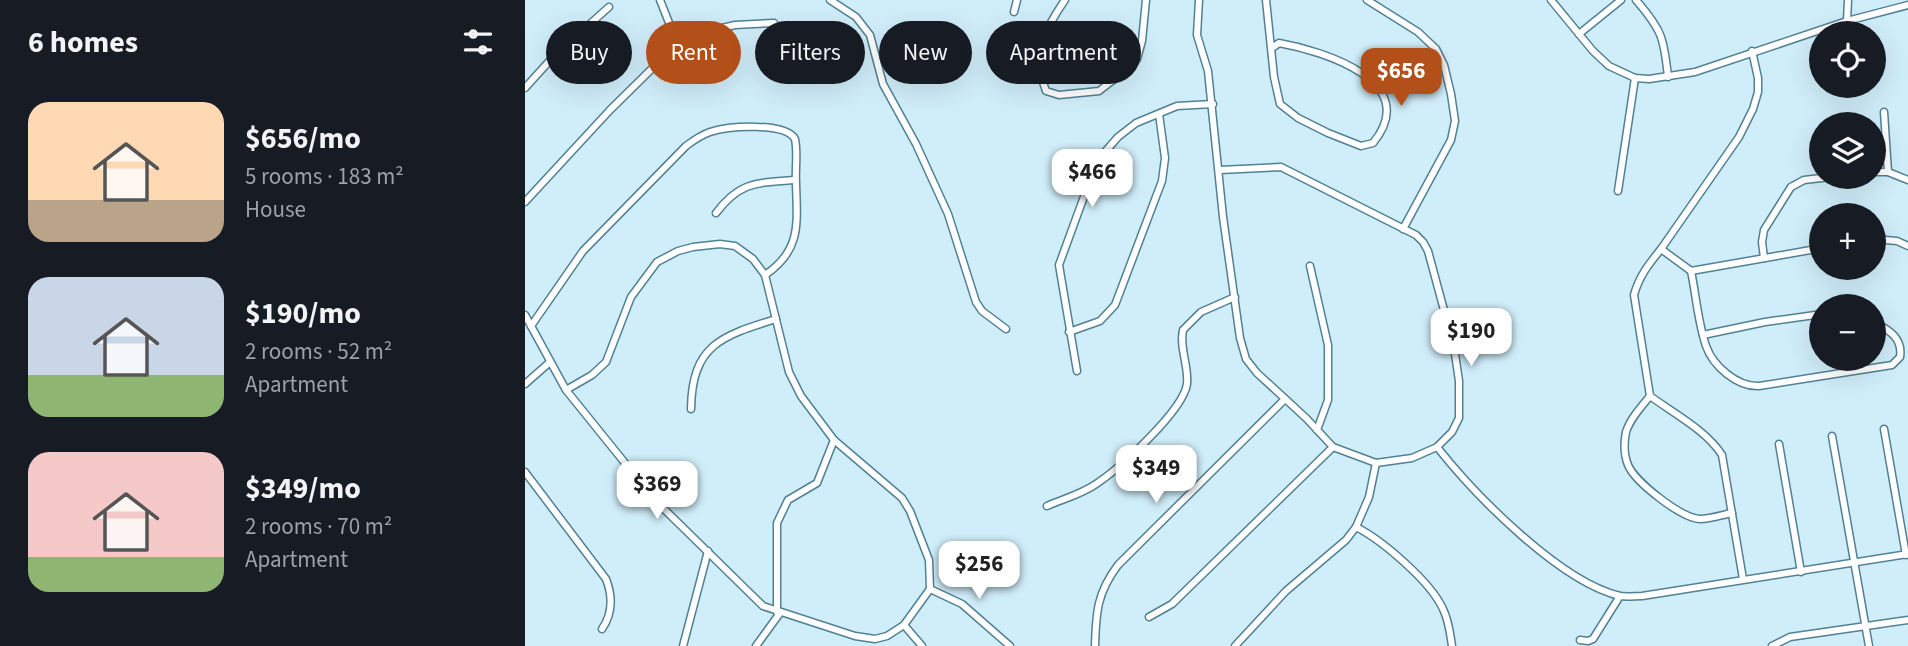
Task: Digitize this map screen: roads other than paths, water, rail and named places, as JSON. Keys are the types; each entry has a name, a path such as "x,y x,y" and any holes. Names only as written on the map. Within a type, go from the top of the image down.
{"street":[{"path":"660,0 668,21"},
{"path":"830,0 856,17 868,30 887,93 916,144 948,214 976,302 982,311 1006,329"},
{"path":"1014,12 1017,0"},
{"path":"1065,0 1048,26 1040,53 1045,88 1047,92 1059,95 1099,91 1131,66 1137,59 1142,41 1146,0"},
{"path":"1199,0 1197,35 1209,71 1223,217 1240,338 1246,359 1333,447 1376,463 1412,458 1437,447 1452,432 1458,418 1459,381 1454,347 1429,251 1423,242 1403,229 1280,167 1220,170"},
{"path":"1266,0 1276,87 1283,106 1310,125 1353,144 1373,144 1383,130 1388,114 1385,98 1374,82 1354,68 1301,47 1279,43 1272,48"},
{"path":"1367,0 1418,32 1436,49 1444,65 1451,94 1455,121 1451,140 1403,229"},
{"path":"1552,0 1609,66 1635,78 1668,77 1695,72 1809,33"},
{"path":"1579,34 1622,0"},
{"path":"1636,0 1664,42 1668,77"},
{"path":"1847,0 1847,21 1908,5"},
{"path":"525,88 554,56 609,8"},
{"path":"1732,513 1701,519 1690,517 1646,486 1634,475 1626,457 1626,433 1650,396 1634,295 1637,282 1739,136 1753,109 1758,92 1758,78 1752,51"},
{"path":"525,202 646,74"},
{"path":"1618,191 1635,78"},
{"path":"1077,371 1059,265 1101,154 1136,123 1187,104 1213,104"},
{"path":"1069,332 1100,321 1115,305 1164,175 1165,158 1159,114"},
{"path":"531,326 583,251 697,137 722,129 778,129 793,135 796,145 797,224 792,248 778,265 765,275"},
{"path":"1886,142 1888,172 1908,180"},
{"path":"1764,258 1764,230 1791,187 1809,179"},
{"path":"716,214 730,195 742,187 796,180"},
{"path":"1886,240 1908,246"},
{"path":"525,315 566,390 663,508 758,602 779,612 870,643 904,625 930,589 929,560 905,503 887,484 834,440 793,382 765,275 753,259 736,246 728,244 693,247 666,257 648,271 631,297 606,362 566,390"},
{"path":"1661,249 1691,271 1707,349 1724,370 1745,385 1759,386 1854,371"},
{"path":"1691,271 1809,250"},
{"path":"1310,266 1328,345 1328,400 1317,430"},
{"path":"1047,506 1097,484 1164,422 1187,384 1182,346 1183,330 1192,318 1201,312 1235,297"},
{"path":"1703,335 1809,316"},
{"path":"691,409 701,358 707,350 719,341 776,319"},
{"path":"1886,329 1900,346 1900,357 1892,365 1886,366"},
{"path":"525,384 550,362"},
{"path":"1650,396 1701,433 1719,451 1724,461 1743,579"},
{"path":"1095,646 1101,590 1118,565 1285,399"},
{"path":"1437,447 1478,493 1551,561 1595,586 1620,596 1642,596 1907,554 1884,429"},
{"path":"1832,436 1869,646"},
{"path":"756,646 779,612 777,523 788,500 817,484 834,440"},
{"path":"1779,444 1801,572"},
{"path":"1149,617 1172,604 1333,447"},
{"path":"1235,646 1282,594 1340,547 1356,527 1371,490 1376,463"},
{"path":"525,472 606,579 611,606 602,628"},
{"path":"1356,527 1368,533 1401,560 1442,606 1450,626 1452,646"},
{"path":"683,646 708,551"},
{"path":"930,589 962,604 1010,646"},
{"path":"1580,640 1593,639 1620,596"},
{"path":"1772,646 1790,637 1908,620"},
{"path":"904,625 922,646"}]}
